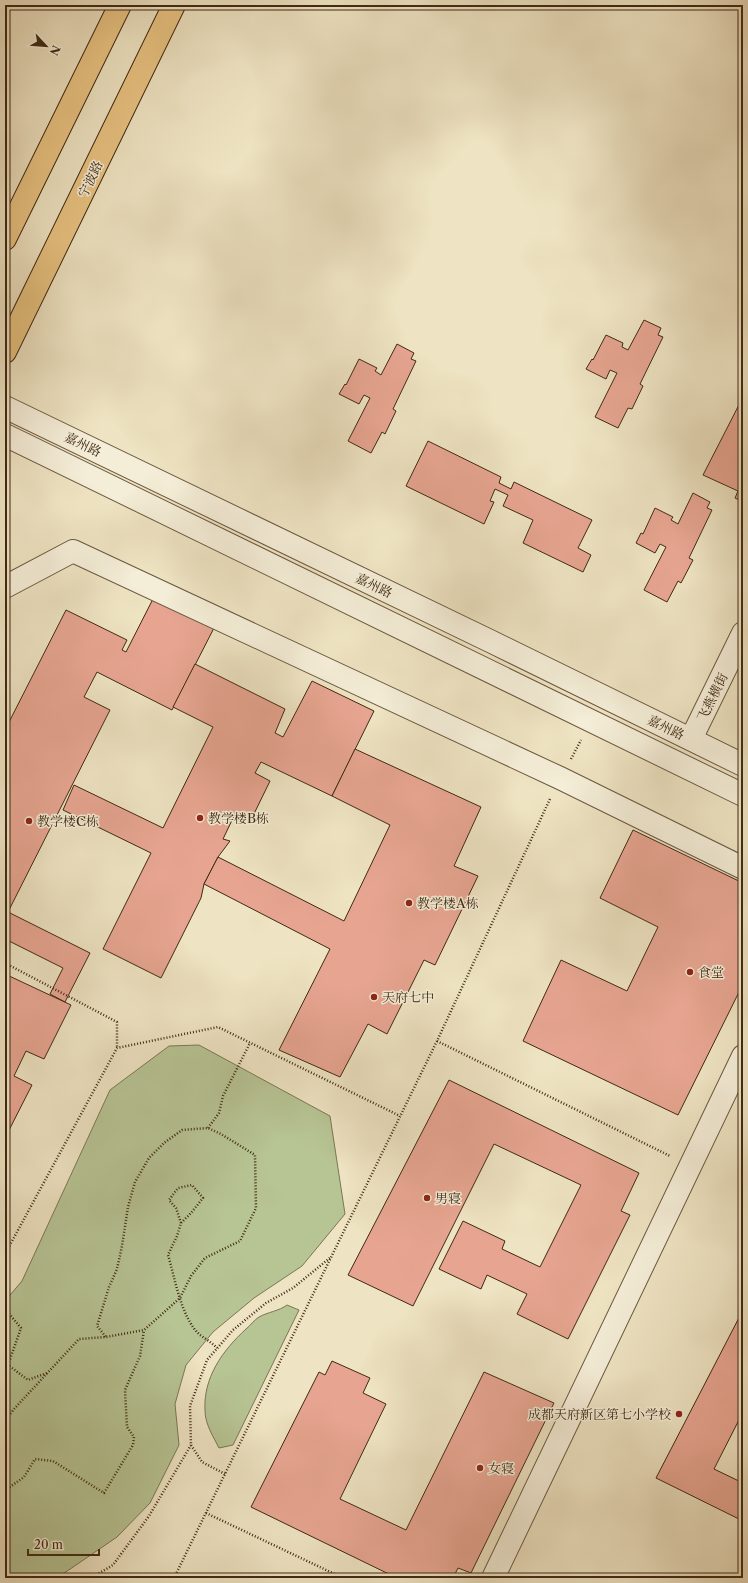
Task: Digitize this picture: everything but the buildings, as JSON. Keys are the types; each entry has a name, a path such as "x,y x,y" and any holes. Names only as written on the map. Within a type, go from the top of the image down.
{"main road":[{"path":"5,239 120,5"},
{"name":"宁波路","path":"5,352 174,5"}],"street":[{"name":"嘉州路","path":"5,407 490,640 743,765"},
{"path":"5,435 743,795"},
{"path":"5,587 73,551 560,778 743,868"},
{"name":"飞燕横街","path":"691,739 743,633"},
{"path":"493,1578 743,1056"}],"path":[{"path":"174,1578 437,1041 560,778 591,721"},
{"path":"5,963 117,1022 118,1048 5,1254"},
{"path":"118,1048 218,1027 400,1116"},
{"path":"437,1041 690,1166"},
{"path":"208,1128 219,1113 223,1096 250,1043"},
{"path":"5,1421 14,1409 80,1339 106,1337 144,1330 180,1298 192,1276 205,1258 240,1241 256,1208 256,1155 208,1128 182,1130 164,1143 149,1158 135,1182 128,1207 117,1269 109,1288 97,1326 106,1337"},
{"path":"181,1223 176,1208 169,1200 178,1188 192,1185 203,1198 181,1223 168,1255 180,1298 188,1317 200,1334 217,1348"},
{"path":"225,1474 202,1462 191,1445 190,1406 207,1360 233,1330 266,1303 293,1288 332,1255"},
{"path":"5,1309 21,1328 8,1365 28,1380 47,1373"},
{"path":"6,1489 24,1477 35,1459 53,1461 104,1493 133,1445 134,1437 127,1427 125,1390 140,1356 144,1330"},
{"path":"91,1578 113,1565 149,1516 191,1445"},
{"path":"206,1513 343,1578"}],"green space":[{"path":"199,1045 330,1116 345,1214 302,1266 254,1298 213,1332 186,1365 175,1404 179,1445 150,1503 117,1537 57,1578 5,1578 5,1301 22,1281 110,1090 169,1046"},
{"path":"287,1305 299,1310 233,1445 219,1448 210,1431 205,1416 205,1399 211,1376 229,1346 255,1320 262,1315 281,1309"}],"place":[{"name":"教学楼B栋","path":"200,818"},
{"name":"教学楼C栋","path":"29,821"},
{"name":"教学楼A栋","path":"409,903"},
{"name":"食堂","path":"690,972"},
{"name":"天府七中","path":"374,997"},
{"name":"男寝","path":"427,1198"},
{"name":"成都天府新区第七小学校","path":"679,1414"},
{"name":"女寝","path":"480,1468"}]}
